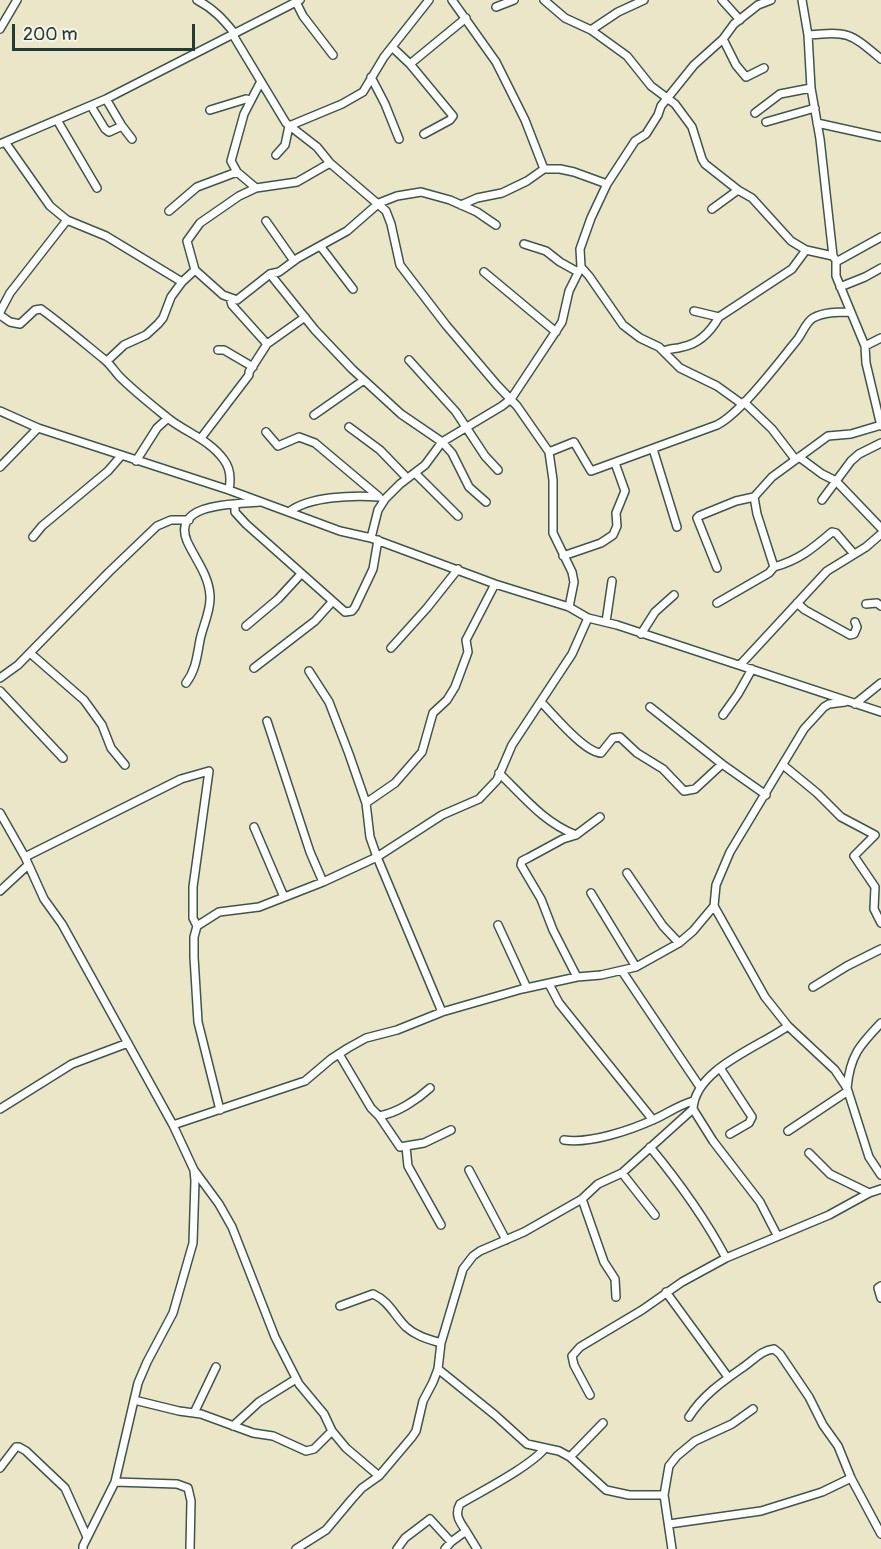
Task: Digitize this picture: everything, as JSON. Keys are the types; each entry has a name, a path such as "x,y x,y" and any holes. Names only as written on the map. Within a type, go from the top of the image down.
{"street":[{"path":"0,29 17,0"},
{"path":"197,0 213,8 234,34 260,83 289,126 317,147 330,164 386,211 400,265 446,325 497,386 511,399 549,452 553,480 553,533 572,572 574,582 568,607"},
{"path":"289,126 355,97 366,88 392,46 429,0"},
{"path":"452,0 496,63 525,120 544,169"},
{"path":"496,7 514,0"},
{"path":"544,0 565,18 591,30 620,50 651,86 668,97 692,127 705,164 752,198 791,241 806,250 834,259 881,237"},
{"path":"591,30 618,12 644,0"},
{"path":"722,0 740,20"},
{"path":"235,504 235,512 301,574 345,612 352,611 373,569 378,510 385,499 425,465 442,442 511,399 562,322 569,291 579,269 580,249 591,218 608,184 635,141 646,134 668,97 700,60 723,39 734,24 758,5 771,0"},
{"path":"717,568 697,518 736,501 754,497 772,477 828,436 851,434 881,425 866,363 865,346 836,276 820,139 811,88 808,34 802,0"},
{"path":"182,282 106,236 68,220 50,206 2,143 106,99 298,1 303,16 324,40 333,55"},
{"path":"410,64 466,18"},
{"path":"808,34 837,32 847,34 881,59"},
{"path":"723,39 736,65 746,77 764,68"},
{"path":"392,46 453,116 450,120 424,134"},
{"path":"371,77 399,139"},
{"path":"256,188 237,172 231,161 244,114 260,83"},
{"path":"755,112 780,94 811,88"},
{"path":"106,99 132,139"},
{"path":"210,110 250,99"},
{"path":"91,106 109,132 122,126"},
{"path":"766,122 815,108"},
{"path":"57,120 97,188"},
{"path":"817,123 881,137"},
{"path":"276,155 285,145 289,126"},
{"path":"330,164 297,182 256,188 200,223 187,241 195,270 223,295 237,300 270,274 279,272 347,231 379,203 398,196 421,192 450,200 496,225"},
{"path":"461,205 477,198 502,193 527,181 544,169 574,172 608,184"},
{"path":"169,211 198,187 237,172"},
{"path":"712,209 738,190"},
{"path":"68,220 10,294 0,313 10,322 20,324 35,310 40,309 67,328 108,361 127,384 168,418 201,438 225,461 231,479 229,490"},
{"path":"266,221 294,261"},
{"path":"524,244 546,251 560,262 579,269 623,325 640,338 659,346 680,368 717,386 743,403 772,429 797,458 836,481 881,528"},
{"path":"321,247 353,289"},
{"path":"664,351 689,346 700,339 719,317 792,269 806,250"},
{"path":"840,287 881,268"},
{"path":"108,361 124,345 146,334 158,324 163,318 171,297 195,270"},
{"path":"484,272 556,332"},
{"path":"270,274 305,317 364,380 401,414 442,442 452,453 469,486 486,502"},
{"path":"230,298 232,305 267,344"},
{"path":"694,311 719,317"},
{"path":"549,452 574,442 591,471 717,425 743,403 797,340 811,319 826,314 850,312"},
{"path":"201,438 235,395 267,344 305,317"},
{"path":"865,346 881,338"},
{"path":"218,350 224,350 253,367"},
{"path":"409,360 467,426 485,456 498,470"},
{"path":"314,414 364,380"},
{"path":"0,411 38,428 229,490 340,531 374,539 495,584 568,607 588,618 641,633 881,712"},
{"path":"136,460 157,428 168,418"},
{"path":"349,427 380,450 408,478"},
{"path":"0,467 38,428"},
{"path":"266,432 278,446 298,437 315,443 378,496 385,499"},
{"path":"822,500 851,461 859,454 881,443"},
{"path":"653,449 677,527"},
{"path":"33,537 42,526 108,471 121,456"},
{"path":"563,556 601,543 613,535 617,526 616,513 625,491 615,463"},
{"path":"415,473 458,516"},
{"path":"289,512 296,506 320,499 378,496"},
{"path":"754,497 774,567"},
{"path":"186,683 195,668 201,633 210,609 210,597 204,572 186,538 186,525 201,509 261,502"},
{"path":"0,678 18,666 157,526 171,520 189,520"},
{"path":"717,603 769,573 774,567 786,565 804,556 832,532 836,533 854,554"},
{"path":"740,665 827,571 881,534"},
{"path":"391,648 458,569"},
{"path":"246,626 265,611 301,574"},
{"path":"606,622 612,581"},
{"path":"366,802 395,783 422,752 433,713 447,700 455,687 468,652 466,640 495,584"},
{"path":"641,633 655,612 674,594"},
{"path":"254,668 315,621 332,602"},
{"path":"797,603 850,635 856,631 855,622"},
{"path":"866,604 876,603 881,606"},
{"path":"197,926 219,912 259,907 323,882 377,857 442,815 479,799 497,780 512,745 572,654 588,618"},
{"path":"30,653 84,700 102,725 111,748 125,765"},
{"path":"723,715 752,669"},
{"path":"309,671 329,702 366,802 370,837 377,857 442,1012"},
{"path":"173,1125 305,1082 339,1054 366,1038 397,1030 442,1012 527,988 636,967 679,943 693,931 714,906 716,885 726,861 804,729 824,707 851,702 881,683"},
{"path":"0,691 63,758"},
{"path":"541,702 573,737 594,752 601,753 613,738 620,737 637,753 663,769 684,791 695,789 722,764"},
{"path":"650,707 722,764 766,795"},
{"path":"267,721 310,852 323,882"},
{"path":"783,765 841,817 878,835 854,856 875,887 874,909 881,923"},
{"path":"0,891 27,861 172,783 209,771 192,887 193,918 197,926 194,937 194,957 198,1022 220,1110"},
{"path":"499,773 557,828 576,835"},
{"path":"0,813 27,861 44,899 62,924 173,1125 194,1170 219,1204 232,1227 275,1337 296,1379 304,1392 324,1414 332,1431 346,1448 379,1476"},
{"path":"577,977 541,899 521,865 528,858 576,835 600,817"},
{"path":"254,827 284,897"},
{"path":"627,873 663,926 679,943"},
{"path":"591,893 636,967"},
{"path":"714,906 765,998 788,1026 835,1070 848,1090 869,1157 881,1175"},
{"path":"703,919 722,919"},
{"path":"498,926 527,988"},
{"path":"813,987 881,949"},
{"path":"622,971 700,1087"},
{"path":"549,984 559,1003 653,1120"},
{"path":"848,1090 849,1068 862,1043 881,1023"},
{"path":"296,1549 326,1530 357,1493 379,1476 412,1437 423,1401 434,1382 438,1369 441,1343 463,1269 480,1251 524,1232 582,1199 598,1184 622,1173 693,1105 700,1087 720,1068 788,1026"},
{"path":"0,1109 72,1064 128,1043"},
{"path":"339,1054 371,1108 400,1147 406,1148 424,1143 451,1130"},
{"path":"720,1068 752,1117 749,1123 730,1134"},
{"path":"379,1116 409,1104 430,1088"},
{"path":"788,1131 848,1090"},
{"path":"564,1140 586,1140 614,1134 653,1120 682,1104 693,1105"},
{"path":"693,1105 713,1141 760,1202 777,1235"},
{"path":"650,1147 699,1212 726,1258"},
{"path":"406,1148 408,1166 441,1225"},
{"path":"809,1153 830,1174 868,1193"},
{"path":"82,1548 115,1482 136,1390 147,1362 169,1323 193,1243 194,1170"},
{"path":"469,1170 506,1240"},
{"path":"622,1173 655,1215"},
{"path":"590,1395 574,1365 572,1356 574,1352 642,1310 666,1292 726,1258 829,1215 868,1193 881,1189"},
{"path":"582,1199 604,1262 615,1279 616,1297"},
{"path":"881,1286 878,1292 881,1298"},
{"path":"666,1292 728,1377"},
{"path":"340,1306 372,1294 387,1302 408,1329 422,1337 441,1343"},
{"path":"688,1417 699,1403 728,1377 766,1350 774,1349 780,1354 809,1397 823,1425 838,1446 851,1478 881,1534"},
{"path":"194,1413 216,1367"},
{"path":"438,1369 527,1444 559,1451 570,1457 606,1490 628,1495 664,1495"},
{"path":"233,1426 259,1402 296,1379"},
{"path":"135,1400 194,1413 253,1433 273,1436 306,1451 314,1449 332,1431"},
{"path":"672,1549 664,1495 669,1466 695,1441 732,1424 753,1409"},
{"path":"570,1457 603,1423"},
{"path":"0,1468 14,1448 17,1446 22,1448 62,1484 87,1538"},
{"path":"477,1549 458,1519 457,1510 460,1504 519,1468 545,1448"},
{"path":"669,1524 761,1511 822,1492 851,1478"},
{"path":"115,1482 177,1484 188,1488 191,1501 190,1549"},
{"path":"397,1549 405,1538 430,1519 451,1542"},
{"path":"445,1549 466,1531"}]}
